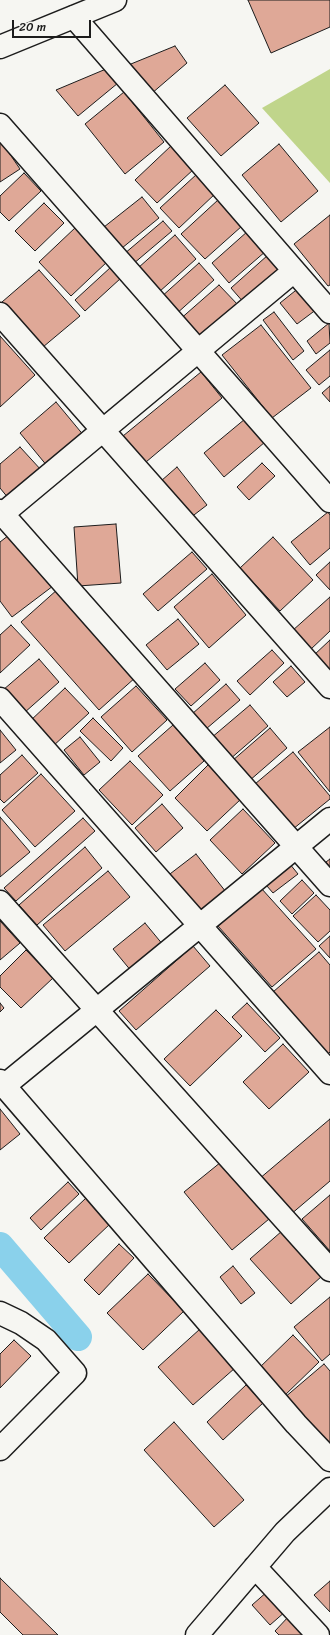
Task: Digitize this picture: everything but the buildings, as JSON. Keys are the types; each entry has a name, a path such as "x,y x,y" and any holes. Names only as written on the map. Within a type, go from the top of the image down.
{"street":[{"path":"0,47 115,0"},
{"path":"74,17 330,312"},
{"path":"0,125 330,500"},
{"path":"294,271 1,513 330,885"},
{"path":"0,314 330,687"},
{"path":"0,699 330,1073"},
{"path":"330,819 97,1010 2,1084 291,1418 330,1460"},
{"path":"0,902 330,1270"},
{"path":"0,1313 21,1323 46,1340 75,1373 0,1449"},
{"path":"197,1635 285,1532 330,1489"},
{"path":"255,1567 318,1635"}],"green space":[{"path":"330,69 330,183 262,108"}],"waterway":[{"path":"0,1246 78,1337"}]}
